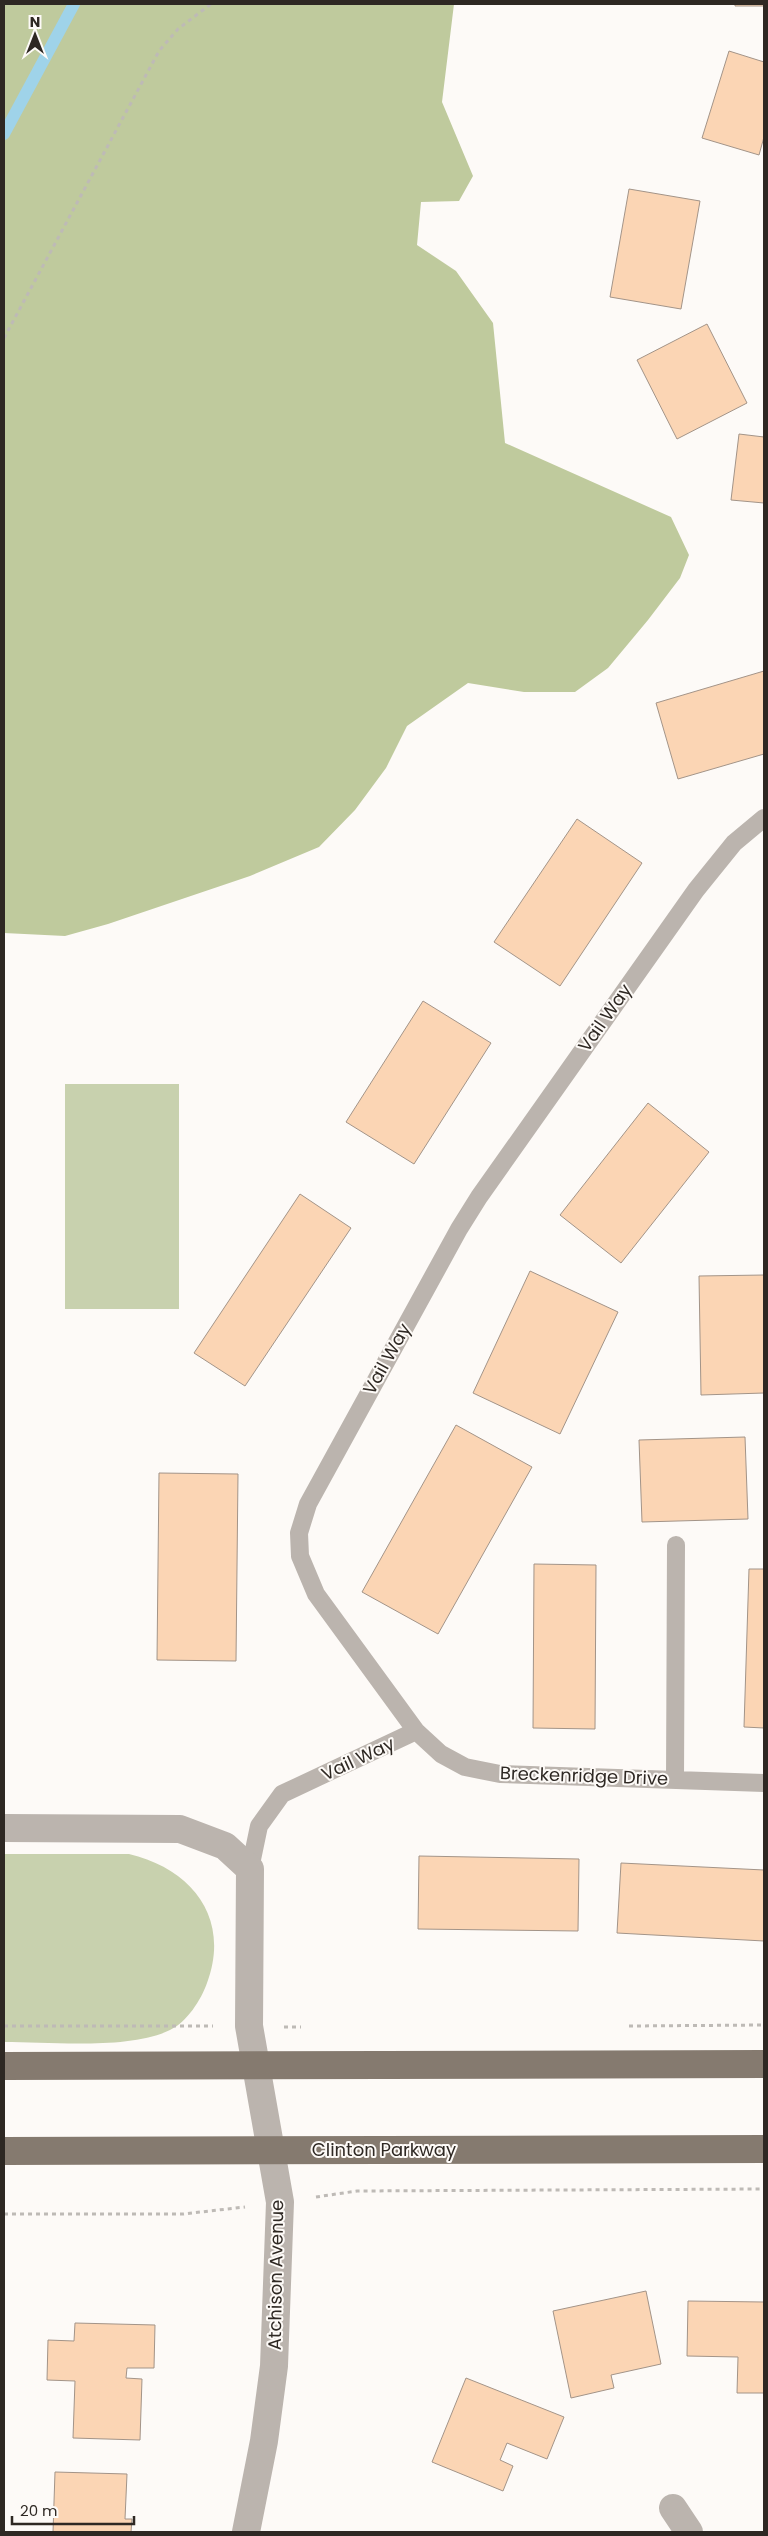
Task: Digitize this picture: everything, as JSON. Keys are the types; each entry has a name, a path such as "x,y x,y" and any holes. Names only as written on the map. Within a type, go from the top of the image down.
{"main road":[{"path":"4,2066 764,2064"},
{"name":"Clinton Parkway","path":"4,2152 764,2149"}],"street":[{"path":"4,1828 180,1829 225,1846 250,1869"},
{"name":"Atchison Avenue","path":"246,2532 264,2441 274,2366 280,2202 249,2026 250,1869"},
{"path":"673,2508 689,2532"}],"lane":[{"name":"Vail Way","path":"250,1869 260,1826 282,1794 416,1732 316,1594 300,1556 299,1533 308,1504 454,1238 479,1197 696,890 734,843 764,818"},
{"path":"675,1780 676,1545"},
{"name":"Breckenridge Drive","path":"416,1732 441,1754 465,1768 491,1773 764,1783"}],"path":[{"path":"4,338 159,51 178,29 211,4"},
{"path":"4,2026 173,2025"},
{"path":"356,2191 764,2189"},
{"path":"4,2214 193,2214"}],"green space":[{"path":"4,4 454,4 442,102 473,176 459,201 421,202 417,245 456,271 493,323 505,443 671,517 689,555 680,578 648,620 608,668 575,692 524,692 468,683 407,726 386,768 355,810 319,847 250,876 108,924 65,936 4,933"},
{"path":"65,1084 179,1084 179,1309 65,1309"},
{"path":"4,1854 129,1854 151,1861 171,1871 188,1884 201,1900 209,1918 214,1938 213,1959 207,1983 188,2016 170,2030 134,2040 89,2044 4,2042"}],"building":[{"path":"735,4 764,4 764,6 735,6"},
{"path":"729,51 764,62 764,137 759,155 702,138"},
{"path":"629,189 700,201 681,309 610,297"},
{"path":"707,324 747,403 677,439 637,360"},
{"path":"739,434 764,437 764,503 731,500"},
{"path":"764,671 764,754 678,779 656,703"},
{"path":"577,819 642,863 560,986 494,942"},
{"path":"423,1001 491,1043 414,1164 346,1122"},
{"path":"648,1103 709,1152 621,1263 560,1215"},
{"path":"300,1194 351,1228 245,1386 194,1353"},
{"path":"530,1271 618,1312 560,1434 473,1393"},
{"path":"764,1275 764,1393 701,1395 699,1276"},
{"path":"456,1425 532,1467 438,1634 362,1592"},
{"path":"745,1437 748,1519 642,1522 639,1440"},
{"path":"159,1473 238,1474 236,1661 157,1660"},
{"path":"534,1564 596,1565 595,1729 533,1728"},
{"path":"749,1569 764,1569 764,1728 744,1727"},
{"path":"419,1856 579,1859 578,1931 418,1929"},
{"path":"621,1863 764,1870 764,1941 617,1933"},
{"path":"646,2291 661,2364 611,2375 614,2388 571,2398 553,2311"},
{"path":"688,2301 764,2302 764,2393 737,2393 738,2357 687,2356"},
{"path":"75,2323 155,2325 154,2368 127,2368 126,2378 142,2379 140,2440 73,2438 75,2381 47,2380 48,2340 74,2341"},
{"path":"466,2378 564,2417 547,2459 507,2443 500,2460 513,2466 503,2491 432,2462"},
{"path":"55,2472 127,2474 125,2519 132,2519 131,2532 53,2532"}],"waterway":[{"path":"4,134 74,4"}]}
